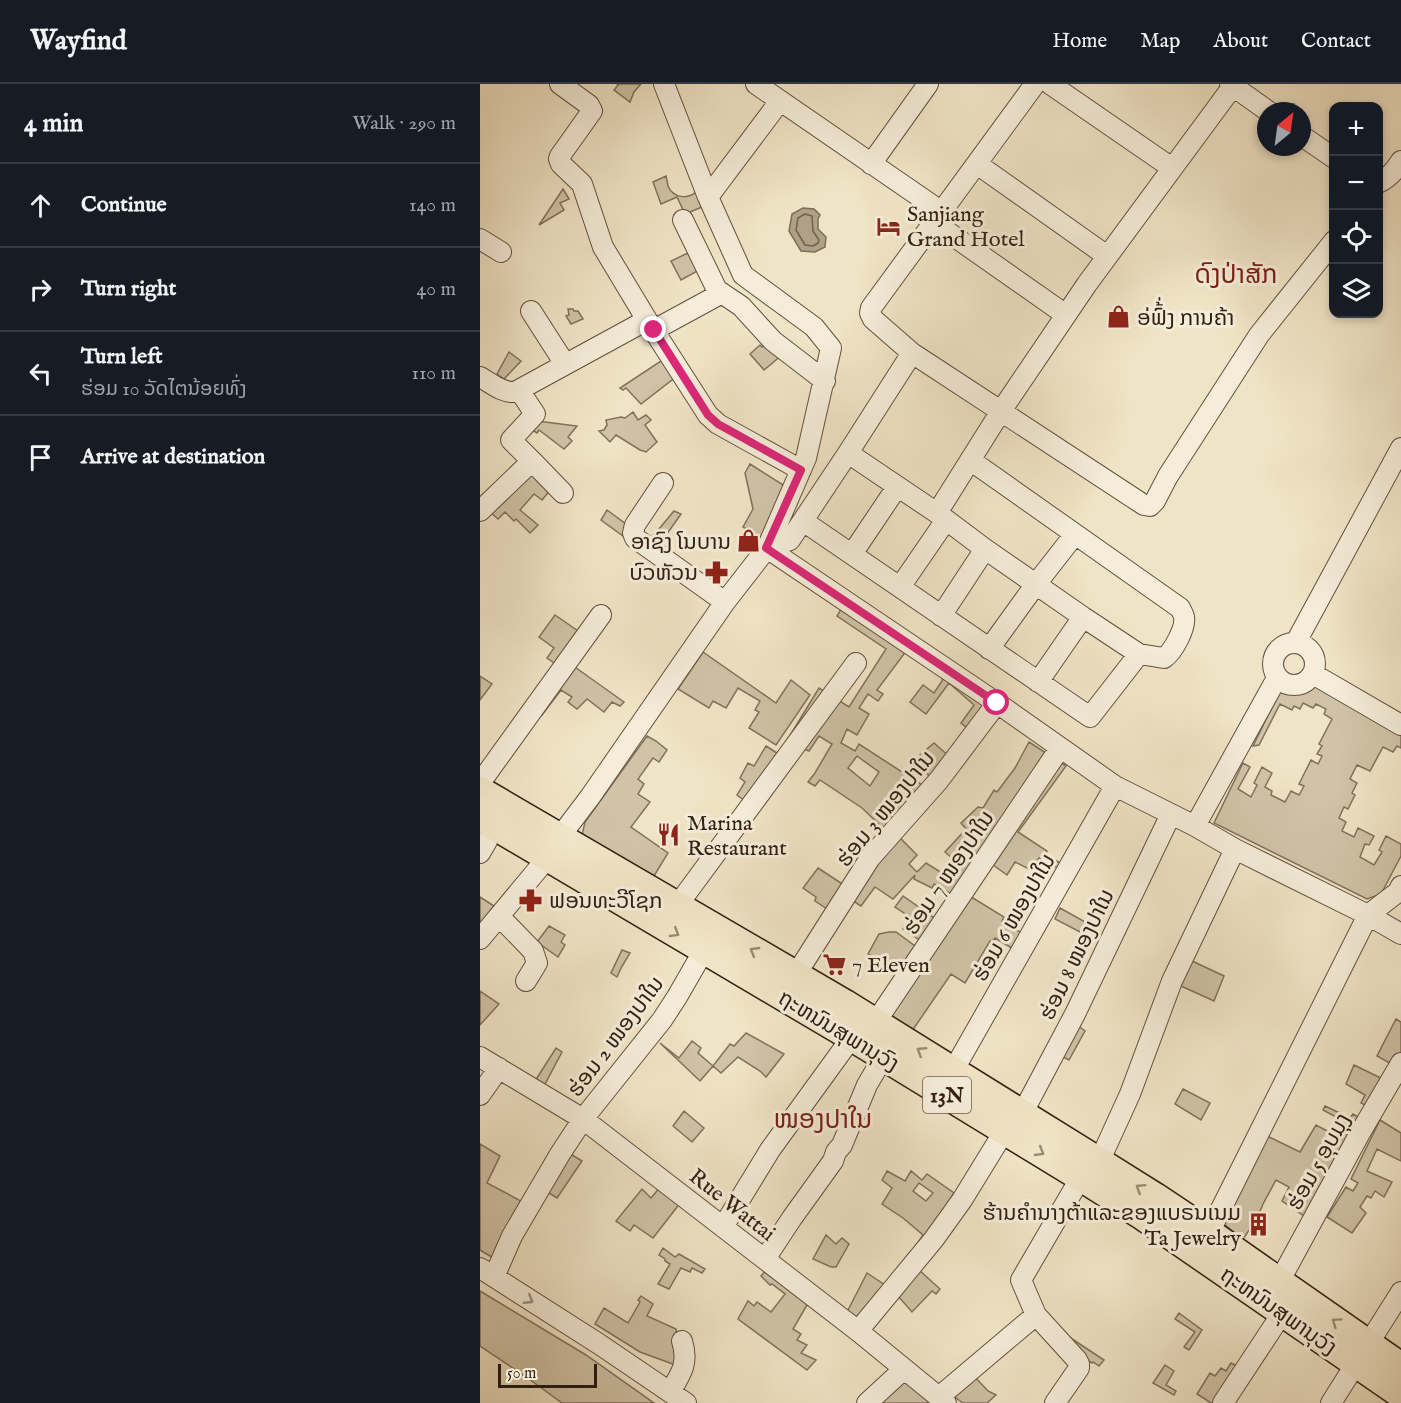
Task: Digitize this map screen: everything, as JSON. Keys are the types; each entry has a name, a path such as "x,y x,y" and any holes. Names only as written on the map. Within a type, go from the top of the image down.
{"highway":[{"name":"ຖະຫນົນສຸພານຸວົງ","path":"480,791 553,847 704,950 864,1030 953,1071 1014,1122"},
{"name":"ຖະຫນົນສຸພານຸວົງ","path":"482,837 553,847 677,906 795,976 864,1030 884,1056 1014,1122 1090,1169 1155,1197 1209,1233 1279,1282 1362,1354 1401,1394"},
{"name":"ຖະຫນົນສຸພານຸວົງ","path":"1090,1169 1143,1216 1283,1312 1362,1354 1401,1367"}],"street":[{"path":"560,84 589,105 592,111 559,159 561,164 582,184 603,247 650,325 708,415 718,424 801,470"},
{"path":"480,939 590,797 725,602 766,548 806,458 825,381 831,348 814,327 743,275 708,197 664,84"},
{"path":"756,84 781,94 1066,315"},
{"path":"871,164 928,84"},
{"path":"1035,84 871,308 870,314 912,352 1144,505 1150,506 1155,501 1168,476 1259,335 1329,247"},
{"path":"1050,84 1172,168"},
{"path":"900,587 941,517 970,460 1001,411 1107,256 1232,85 1257,103"},
{"path":"708,197 781,94"},
{"path":"1311,142 1331,156"},
{"path":"1383,181 1395,171 1401,161"},
{"path":"977,164 1107,256"},
{"path":"683,220 717,290 741,306 773,341 825,381"},
{"path":"480,239 501,252"},
{"path":"480,377 506,392 517,391 566,364 722,293"},
{"path":"531,311 566,364"},
{"path":"766,548 790,540 912,352"},
{"path":"517,391 536,414 511,440 563,493"},
{"path":"1296,642 1401,448"},
{"path":"848,453 1139,654 1164,658 1171,654 1184,626 1184,616 1180,608 970,460"},
{"path":"480,511 532,461"},
{"path":"663,483 635,525 633,533 635,538 725,602"},
{"path":"852,554 897,487"},
{"path":"802,521 1090,717 1139,654"},
{"path":"989,649 1075,534"},
{"path":"766,548 997,703 1114,786 1401,934"},
{"path":"941,616 986,549"},
{"path":"480,783 601,615"},
{"path":"1038,682 1083,617"},
{"path":"1288,643 1303,644 1313,654 1315,667 1313,674 1302,684 1288,685 1279,680 1273,670 1273,657 1277,650 1288,643"},
{"path":"677,906 856,663"},
{"path":"1313,674 1401,725"},
{"path":"1195,826 1273,685 1279,680"},
{"name":"ຮ່ອມ 3 ໜອງປາໃນ","path":"795,976 870,858 939,780 997,703"},
{"name":"ຮ່ອມ 7 ໜອງປາໃນ","path":"723,1227 770,1150 864,1030 1060,748"},
{"name":"ຮ່ອມ 6 ໜອງປາໃນ","path":"953,1071 1114,786"},
{"name":"ຮ່ອມ 8 ໜອງປາໃນ","path":"858,1331 934,1239 1014,1122 1075,1014 1171,814"},
{"path":"1055,1403 1079,1364 1036,1315 1021,1280 1090,1169 1130,1094 1172,981 1235,849"},
{"path":"1209,1233 1368,915 1401,886"},
{"path":"499,916 533,951 537,963 526,981"},
{"name":"ຮ່ອມ 2 ໜອງປາໃນ","path":"487,1273 583,1119 662,1020 704,950"},
{"path":"765,1259 833,1161 867,1085 884,1056"},
{"name":"Rue Wattai","path":"480,1057 583,1119 858,1331 943,1400"},
{"name":"ຮ່ອມ 5 ອຸບມຸງ","path":"1279,1282 1360,1133 1401,1064"},
{"path":"480,1095 499,1068"},
{"path":"487,1273 678,1397 685,1364 685,1350 682,1341"},
{"path":"1331,1403 1401,1292"},
{"path":"1223,1403 1283,1312"},
{"path":"943,1400 1036,1315"},
{"path":"867,1403 904,1369"}],"shaded area":[{"path":"617,84 641,84 634,92 630,102 614,90"},
{"path":"666,176 668,186 673,193 685,197 697,191 707,205 685,214 677,197 661,204 653,182"},
{"path":"563,189 569,199 560,203 564,210 539,225"},
{"path":"690,252 701,269 681,280 671,261"},
{"path":"568,309 578,311 583,319 571,324 566,316 569,315"},
{"path":"768,342 782,355 764,370 750,354 760,345 762,347"},
{"path":"509,352 521,361 504,379 497,374"},
{"path":"664,359 677,376 641,404 626,388 623,390 620,388"},
{"path":"633,412 638,420 646,415 651,420 645,425 657,442 646,452 616,435 610,442 599,431 604,430 607,425 606,420 625,418"},
{"path":"537,421 577,426 568,437 572,441 564,449 539,430 537,433 532,430"},
{"path":"750,464 788,488 776,514 760,538 743,527 753,509 745,473"},
{"path":"530,468 552,488 542,500 534,494 520,510 538,525 530,533 505,512 498,519 487,509"},
{"path":"607,510 630,527 623,536 601,520"},
{"path":"674,511 681,514 657,548 649,541"},
{"path":"843,606 905,649 904,654 877,690 883,694 878,701 868,694 859,708 869,714 857,735 847,729 841,743 855,751 859,744 922,785 885,830 862,808 820,780 815,786 808,782 832,744 819,736 809,751 786,742 819,688 849,707 886,649 837,616","holes":["857,756 879,772 870,786 848,768"]},
{"path":"555,615 578,631 557,665 547,658 554,648 539,637"},
{"path":"703,652 776,703 791,680 810,695 776,745 749,728 759,712 755,710 760,701 738,688 726,708 713,701 709,708 678,689"},
{"path":"572,665 624,702 620,706 612,702 604,712 587,699 577,709 568,702 572,697 561,690 542,715 539,711"},
{"path":"944,675 996,713 979,738 961,723 974,705 949,683 926,714 910,702 923,685 934,693"},
{"path":"480,676 492,684 480,700"},
{"path":"1314,684 1401,733 1401,748 1397,746 1393,752 1383,747 1370,771 1357,765 1350,779 1357,783 1352,793 1355,795 1348,809 1344,807 1339,818 1346,822 1342,831 1354,837 1358,828 1374,836 1369,845 1365,844 1360,857 1374,865 1382,852 1379,850 1386,836 1401,844 1401,856 1381,894 1367,899 1214,823 1243,763 1250,767 1238,789 1251,797 1257,785 1254,783 1262,767 1272,773 1265,787 1272,791 1271,795 1285,802 1291,791 1299,795 1304,786 1299,784 1311,760 1318,764 1322,756 1317,754 1322,746 1319,744 1332,719 1324,714 1326,709 1316,704 1313,708 1303,703 1300,709 1294,706 1292,710 1280,704 1259,745 1253,746 1280,691 1294,692"},
{"path":"647,736 667,750 659,762 653,758 638,779 644,784 638,794 650,802 631,827 668,853 654,876 582,835 585,822"},
{"path":"1029,742 1066,766 1018,832 1047,851 1046,854 1060,863 1061,870 1039,858 1031,870 1015,862 1007,875 993,865 968,895 1004,917 1002,921 1025,935 1015,950 995,938 992,942 990,941 965,983 951,974 912,1031 888,1018 933,949 903,929 910,917 895,907 903,896 938,920 953,895 934,884 932,888 914,879 915,875 893,899 875,887 861,906 850,899 896,834 917,855 909,864 917,872 926,863 950,878 960,865 945,852 966,829 961,823 978,807 983,808 994,790 997,792 1015,768"},
{"path":"934,743 951,758 931,782 920,755"},
{"path":"766,746 777,753 745,801 737,795 745,782 740,778 748,763 754,766"},
{"path":"818,868 844,885 830,911 815,901 816,897 803,888"},
{"path":"480,897 494,906 480,926"},
{"path":"1060,908 1087,923 1082,933 1055,919"},
{"path":"549,926 565,935 561,942 565,945 558,957 537,942"},
{"path":"896,932 919,949 903,971 868,954 879,934"},
{"path":"622,950 630,953 617,977 611,973"},
{"path":"1190,960 1224,976 1214,1001 1181,986"},
{"path":"480,991 499,1004 480,1025"},
{"path":"1396,1019 1401,1022 1401,1056 1395,1066 1377,1056"},
{"path":"1077,1025 1085,1031 1069,1060 1061,1056"},
{"path":"746,1033 784,1054 766,1077 738,1057 721,1073 713,1066 730,1044 734,1046"},
{"path":"692,1041 701,1048 698,1053 713,1066 700,1081 660,1043 679,1058"},
{"path":"556,1048 562,1052 544,1086 535,1081"},
{"path":"1354,1065 1387,1081 1367,1106 1361,1103 1365,1095 1346,1084"},
{"path":"1183,1089 1210,1103 1201,1120 1175,1104"},
{"path":"1325,1106 1350,1118 1353,1114 1365,1121 1307,1218 1282,1201 1289,1187 1276,1180 1257,1219 1243,1239 1221,1222 1265,1135 1300,1152 1316,1125 1342,1139 1349,1124 1323,1110"},
{"path":"684,1111 704,1128 692,1142 673,1126"},
{"path":"1380,1120 1401,1133 1401,1161 1377,1149 1367,1171 1392,1182 1384,1197 1375,1191 1371,1198 1367,1196 1360,1207 1366,1213 1352,1233 1327,1217 1346,1187 1353,1191 1358,1183 1351,1179"},
{"path":"480,1144 500,1156 487,1183 519,1200 530,1210 503,1264 480,1250"},
{"path":"569,1153 582,1161 557,1198 544,1190"},
{"path":"887,1171 905,1181 911,1171 922,1180 927,1174 954,1193 921,1247 917,1244 923,1235 882,1204 892,1188 882,1180","holes":["919,1183 933,1193 926,1201 913,1191"]},
{"path":"661,1186 681,1202 653,1238 634,1225 630,1231 616,1221 642,1189 651,1198"},
{"path":"826,1235 836,1244 842,1238 849,1244 836,1267 813,1259"},
{"path":"663,1248 675,1257 679,1254 705,1269 702,1273 692,1268 690,1272 681,1268 669,1289 658,1284 670,1264 659,1255"},
{"path":"769,1267 810,1300 793,1329 801,1334 797,1340 807,1345 801,1353 816,1360 807,1370 738,1319 748,1301 754,1306 757,1302 771,1312 785,1294 761,1276"},
{"path":"919,1270 940,1289 936,1294 932,1291 912,1312 898,1296"},
{"path":"867,1273 888,1287 858,1324 846,1314"},
{"path":"480,1291 586,1355 654,1403 562,1403 480,1346"},
{"path":"641,1296 653,1304 647,1316 676,1329 680,1353 678,1366 640,1352 595,1324 604,1308 628,1323"},
{"path":"1179,1313 1202,1330 1189,1350 1184,1347 1195,1332 1175,1319"},
{"path":"1057,1329 1104,1360 1099,1366 1087,1360"},
{"path":"1231,1363 1241,1368 1219,1403 1211,1403 1197,1394 1210,1373 1215,1376 1221,1368 1226,1371"},
{"path":"1165,1365 1174,1371 1166,1385 1176,1391 1174,1395 1153,1383"},
{"path":"972,1374 988,1391 996,1395 987,1403 963,1403 952,1395"},
{"path":"904,1375 938,1403 872,1403"}],"water":[{"path":"803,208 814,209 820,215 818,229 826,237 825,247 815,252 801,251 789,231 792,214"}],"place":[{"name":"Sanjiang Grand Hotel","path":"889,226"},
{"name":"ອ່ຟົ້່ງ ການຄ້າ","path":"1119,317"},
{"name":"ອາຊົງ ໂນບານ","path":"749,541"},
{"name":"ບົວຫັວນ","path":"716,572"},
{"name":"Marina Restaurant","path":"669,835"},
{"name":"ຟອນທະວີໂຊກ","path":"531,900"},
{"name":"7 Eleven","path":"834,964"},
{"name":"ຮ້ານຄຳນາງຕ້າແລະຂອງແບຣນເນມ Ta Jewelry","path":"1259,1225"}],"district":[{"name":"ດົງປ່າສັກ","path":"1236,274"},
{"name":"ໜອງປາໃນ","path":"823,1119"}],"route":[{"path":"654,330 708,415 718,424 801,470 766,548 997,703"}]}
